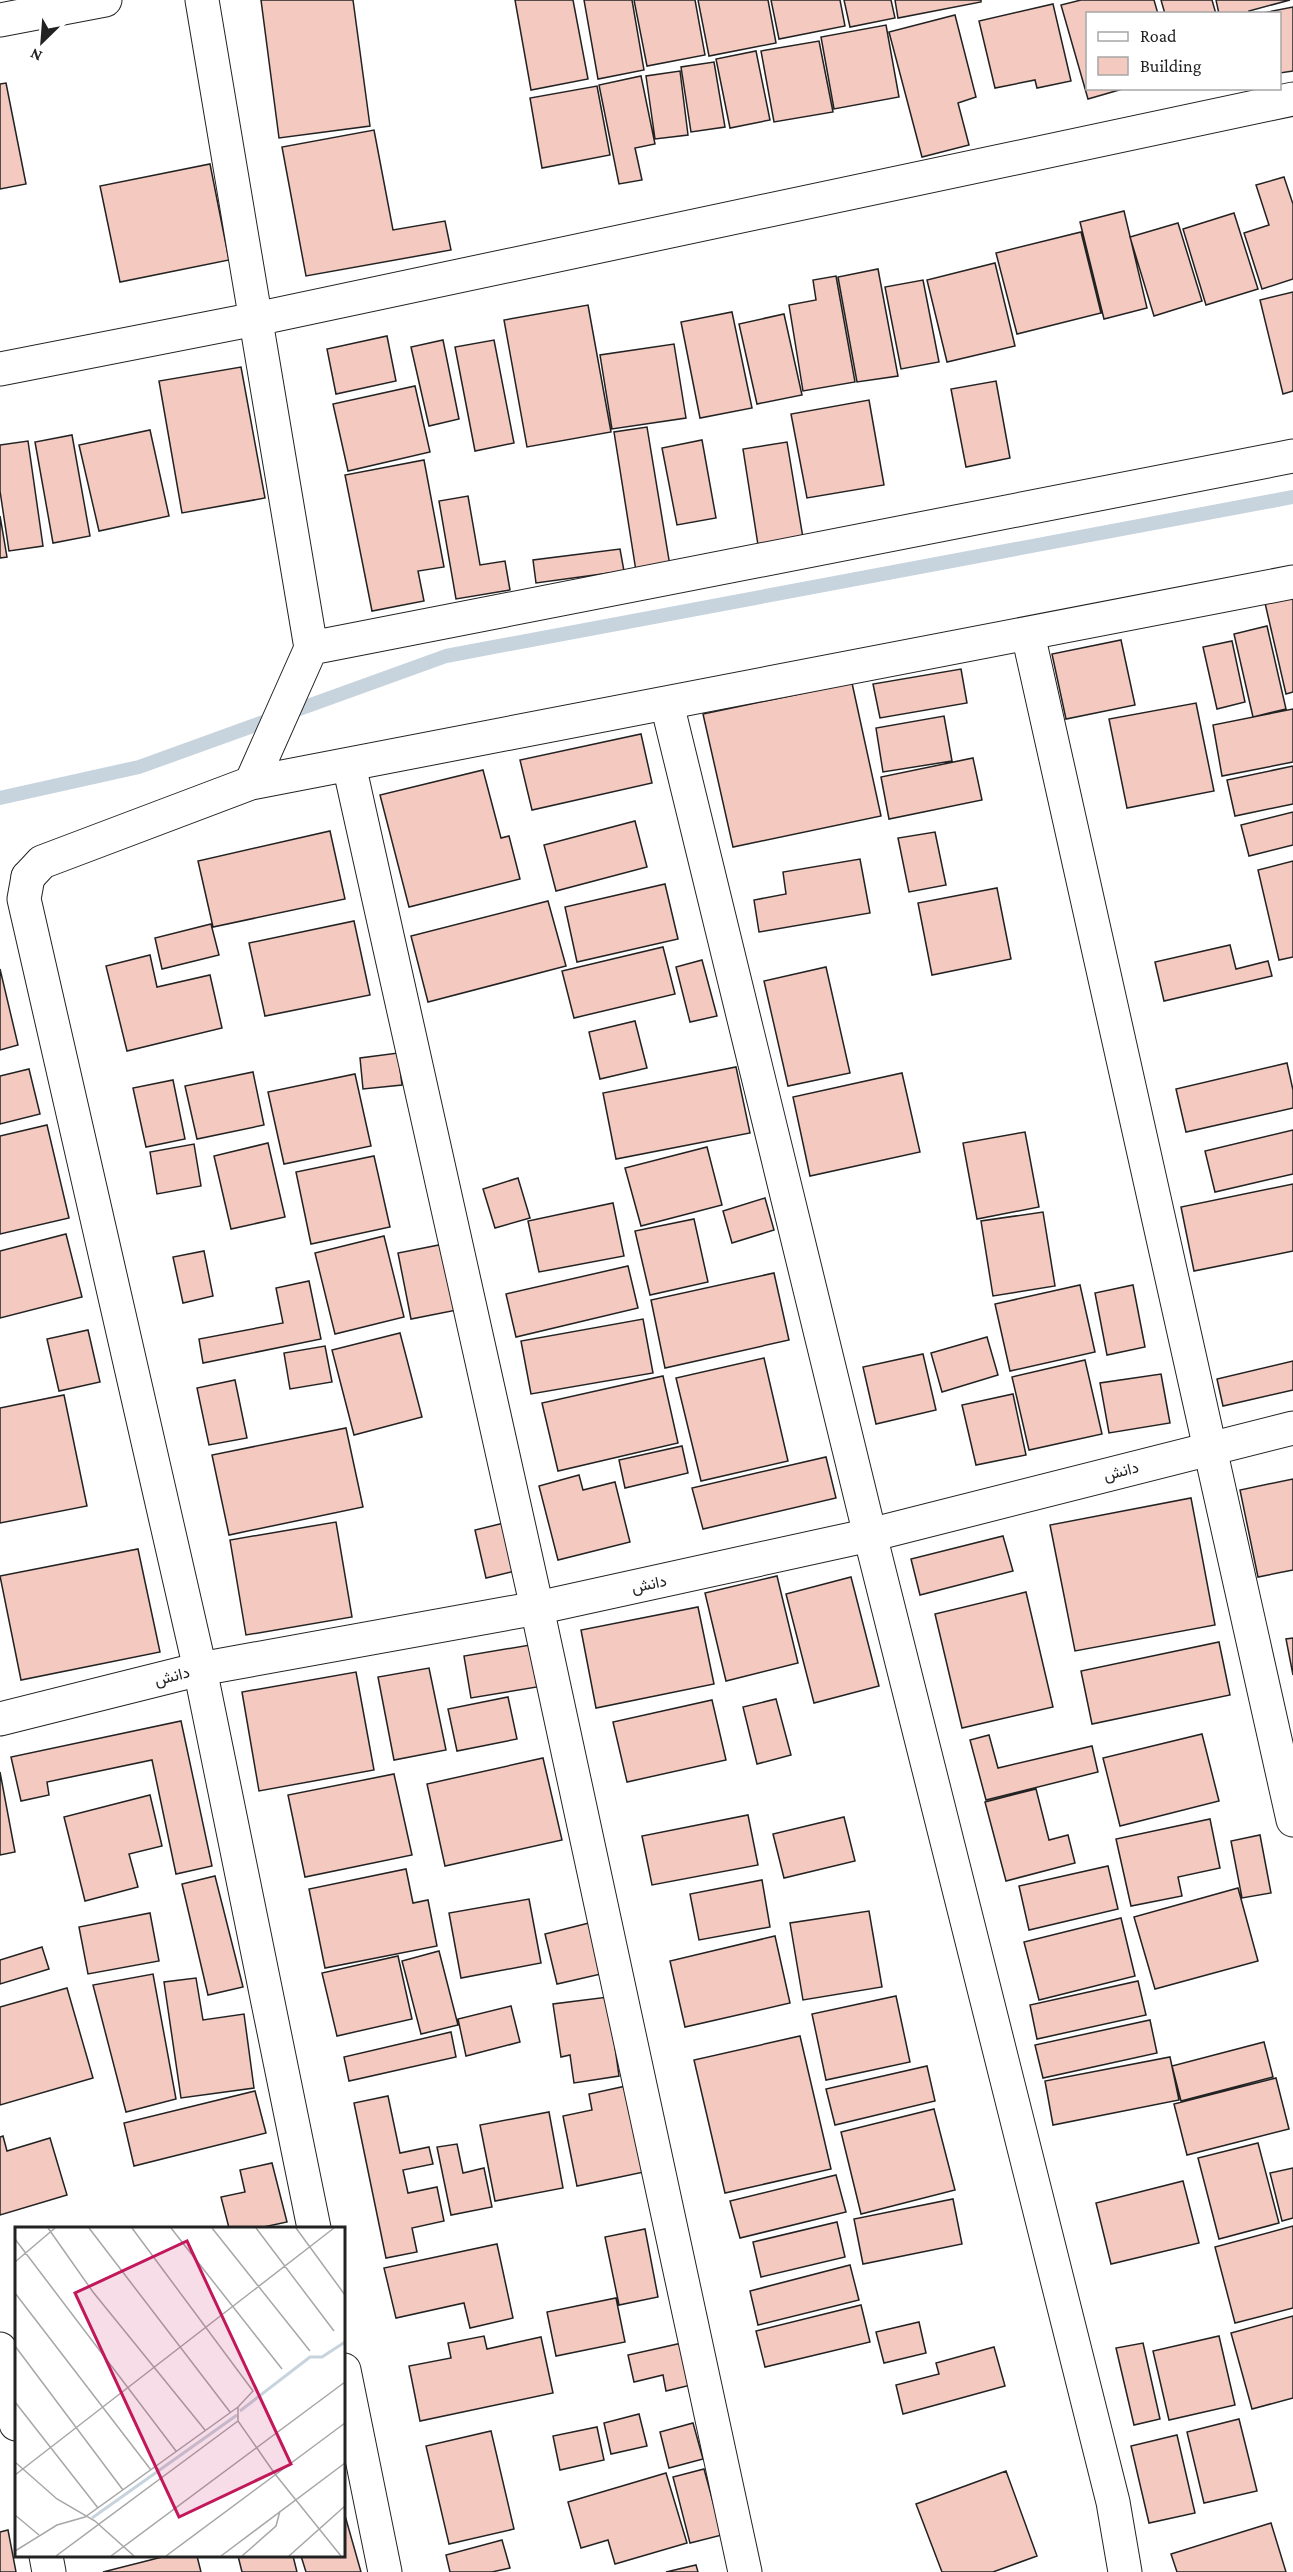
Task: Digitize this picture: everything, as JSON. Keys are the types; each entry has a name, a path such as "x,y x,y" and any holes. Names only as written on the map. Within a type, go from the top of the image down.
{"street":[{"path":"0,20 105,0"},
{"path":"202,0 311,648 251,783"},
{"path":"0,369 256,319 1293,99"},
{"path":"311,648 1293,456"},
{"path":"314,2227 200,1669 24,899 28,877 42,862 251,783 1293,582"},
{"path":"1028,633 1293,1820"},
{"path":"667,704 870,1535 1113,2502 1125,2572"},
{"path":"349,765 537,1608 745,2572"},
{"name":"دانش","path":"0,1719 200,1669 537,1608 870,1535 1293,1428"},
{"path":"0,2349 15,2419"},
{"path":"345,2375 385,2572"},
{"path":"46,2557 49,2572"}],"building":[{"path":"261,0 353,0 370,126 279,138"},
{"path":"515,0 573,0 588,79 531,90"},
{"path":"584,0 632,0 644,70 598,79"},
{"path":"634,0 695,0 705,55 647,66"},
{"path":"698,0 768,0 776,43 709,56"},
{"path":"771,0 840,0 845,26 779,39"},
{"path":"844,0 891,0 895,18 850,27"},
{"path":"895,0 981,0 981,2 898,18"},
{"path":"1081,0 1154,0 1157,12 1086,12 1086,90 1119,90 1088,99 1061,5"},
{"path":"1161,0 1212,0 1215,12 1164,12"},
{"path":"1216,0 1290,0 1249,12 1219,12"},
{"path":"1053,4 1071,81 1037,88 1035,80 995,88 979,21"},
{"path":"1293,7 1293,71 1281,73 1281,12 1268,12"},
{"path":"955,15 976,97 958,103 969,145 922,157 889,32"},
{"path":"886,25 899,97 834,109 821,37"},
{"path":"819,41 833,112 774,122 761,51"},
{"path":"756,51 770,120 730,128 716,59"},
{"path":"714,62 725,127 691,132 681,67"},
{"path":"680,71 688,135 655,139 646,76"},
{"path":"641,76 655,144 635,148 642,180 619,184 599,85"},
{"path":"6,83 26,184 0,189 0,84"},
{"path":"597,86 610,155 542,168 530,98"},
{"path":"374,130 393,230 445,221 451,250 306,276 282,147"},
{"path":"210,164 229,260 120,282 100,186"},
{"path":"1284,177 1293,204 1293,279 1262,289 1244,233 1269,225 1256,185"},
{"path":"1124,211 1147,308 1104,319 1080,222"},
{"path":"1234,213 1258,289 1206,305 1183,229"},
{"path":"1178,223 1202,301 1154,316 1130,237"},
{"path":"1081,232 1101,313 1017,334 996,253"},
{"path":"995,263 1015,346 947,362 927,280"},
{"path":"878,269 898,376 857,382 838,277"},
{"path":"836,276 855,382 803,391 789,305 816,300 813,280"},
{"path":"923,280 939,362 901,369 885,287"},
{"path":"1293,292 1293,391 1283,394 1260,300"},
{"path":"588,305 611,432 527,447 504,320"},
{"path":"732,312 752,408 700,418 681,322"},
{"path":"784,314 802,395 757,404 739,324"},
{"path":"387,336 396,381 336,394 327,349"},
{"path":"443,340 459,419 429,426 411,347"},
{"path":"494,340 514,443 475,451 455,347"},
{"path":"674,344 686,418 612,429 600,355"},
{"path":"241,367 265,498 182,513 159,381"},
{"path":"996,381 1010,458 966,467 951,389"},
{"path":"415,386 430,452 348,471 333,404"},
{"path":"869,400 884,485 807,498 791,414"},
{"path":"647,427 670,566 636,571 614,432"},
{"path":"150,430 169,516 99,531 79,445"},
{"path":"72,435 90,536 53,543 35,442"},
{"path":"702,440 716,518 677,525 662,448"},
{"path":"28,441 43,546 9,551 0,491 0,445"},
{"path":"787,442 803,538 758,545 743,449"},
{"path":"424,460 444,567 418,571 424,601 372,611 345,475"},
{"path":"468,496 480,565 505,561 510,590 456,599 439,501"},
{"path":"0,516 7,557 0,558"},
{"path":"620,549 624,571 536,583 533,560"},
{"path":"1293,597 1293,692 1286,694 1265,603"},
{"path":"1267,626 1286,709 1253,717 1234,634"},
{"path":"1121,640 1135,705 1066,719 1052,654"},
{"path":"1232,641 1245,702 1217,709 1203,647"},
{"path":"961,669 967,703 880,718 873,684"},
{"path":"852,683 881,816 733,847 703,714"},
{"path":"1196,703 1214,791 1127,808 1109,719"},
{"path":"1293,709 1293,762 1222,776 1213,725"},
{"path":"944,716 952,761 883,772 876,728"},
{"path":"641,734 652,783 532,810 520,760"},
{"path":"973,758 982,800 889,819 881,777"},
{"path":"1293,766 1293,804 1235,816 1227,780"},
{"path":"483,770 501,838 509,836 520,879 409,907 380,795"},
{"path":"1293,812 1293,845 1249,856 1241,825"},
{"path":"635,821 647,867 556,891 544,845"},
{"path":"330,831 345,899 213,927 198,861"},
{"path":"935,832 946,885 909,892 898,838"},
{"path":"860,859 870,913 759,932 754,900 786,894 783,872"},
{"path":"1293,861 1293,957 1279,960 1258,870"},
{"path":"665,884 678,939 577,962 565,907"},
{"path":"997,888 1011,959 932,975 918,903"},
{"path":"548,901 566,966 428,1002 411,936"},
{"path":"354,921 370,995 265,1016 249,943"},
{"path":"211,924 219,955 162,969 155,938"},
{"path":"1230,945 1236,969 1268,961 1272,976 1164,1001 1155,962"},
{"path":"663,947 675,994 574,1018 562,971"},
{"path":"150,955 157,987 210,975 222,1028 127,1051 106,966"},
{"path":"702,960 717,1016 690,1022 676,967"},
{"path":"826,967 850,1073 788,1086 764,981"},
{"path":"0,969 18,1045 0,1050"},
{"path":"635,1021 647,1068 600,1079 589,1032"},
{"path":"398,1053 402,1085 363,1089 360,1058"},
{"path":"1287,1063 1293,1090 1293,1108 1186,1132 1176,1089"},
{"path":"736,1067 750,1133 616,1159 603,1093"},
{"path":"29,1069 40,1114 0,1124 0,1076"},
{"path":"253,1072 264,1125 197,1139 185,1086"},
{"path":"902,1073 920,1152 810,1176 793,1097"},
{"path":"355,1074 371,1146 284,1164 268,1092"},
{"path":"173,1080 185,1139 146,1147 133,1088"},
{"path":"47,1125 69,1218 0,1234 0,1136"},
{"path":"1293,1130 1293,1174 1215,1192 1205,1151"},
{"path":"1025,1132 1039,1207 977,1219 963,1143"},
{"path":"268,1143 285,1217 231,1229 214,1156"},
{"path":"194,1144 201,1186 157,1194 150,1152"},
{"path":"707,1147 722,1205 641,1226 625,1168"},
{"path":"374,1156 390,1227 311,1244 296,1172"},
{"path":"518,1178 530,1218 495,1228 483,1189"},
{"path":"1293,1184 1293,1251 1194,1271 1181,1207"},
{"path":"765,1198 774,1230 732,1243 723,1211"},
{"path":"613,1203 624,1256 539,1272 528,1221"},
{"path":"1043,1212 1055,1286 993,1296 981,1221"},
{"path":"694,1219 708,1282 650,1295 635,1231"},
{"path":"66,1234 82,1297 0,1318 0,1251"},
{"path":"384,1236 404,1317 335,1334 315,1253"},
{"path":"444,1244 457,1310 411,1319 398,1253"},
{"path":"204,1251 213,1296 183,1303 173,1257"},
{"path":"628,1266 638,1308 516,1337 506,1294"},
{"path":"774,1273 789,1340 665,1368 651,1300"},
{"path":"309,1281 321,1339 203,1363 199,1339 283,1323 276,1288"},
{"path":"1080,1285 1095,1352 1010,1371 995,1304"},
{"path":"1133,1285 1145,1347 1107,1355 1095,1293"},
{"path":"643,1319 653,1373 531,1394 521,1341"},
{"path":"88,1330 100,1382 59,1391 47,1339"},
{"path":"400,1333 422,1417 354,1435 332,1350"},
{"path":"987,1337 998,1375 942,1392 931,1353"},
{"path":"325,1346 332,1382 290,1389 284,1353"},
{"path":"923,1354 936,1410 876,1424 863,1367"},
{"path":"764,1358 788,1461 701,1481 676,1378"},
{"path":"1085,1360 1102,1434 1029,1450 1012,1377"},
{"path":"1293,1361 1293,1390 1223,1406 1217,1379"},
{"path":"1161,1374 1170,1423 1109,1433 1100,1383"},
{"path":"663,1376 678,1443 558,1471 542,1403"},
{"path":"235,1380 247,1438 209,1445 197,1388"},
{"path":"1013,1394 1026,1455 976,1465 962,1405"},
{"path":"64,1395 87,1506 0,1523 0,1408"},
{"path":"346,1428 363,1507 229,1535 212,1455"},
{"path":"682,1446 688,1473 625,1488 619,1460"},
{"path":"826,1457 836,1498 703,1529 692,1488"},
{"path":"579,1475 583,1490 615,1482 630,1542 558,1560 539,1486"},
{"path":"1293,1479 1293,1570 1258,1577 1240,1490"},
{"path":"1191,1498 1215,1625 1075,1651 1050,1525"},
{"path":"336,1522 352,1617 246,1635 230,1540"},
{"path":"504,1523 515,1571 486,1578 475,1530"},
{"path":"1003,1536 1013,1571 920,1595 911,1559"},
{"path":"138,1549 160,1652 21,1680 0,1576"},
{"path":"777,1576 798,1663 726,1681 705,1593"},
{"path":"851,1577 879,1686 814,1703 786,1594"},
{"path":"1026,1592 1053,1707 962,1728 935,1614"},
{"path":"698,1607 714,1684 596,1708 581,1630"},
{"path":"1293,1638 1293,1675 1286,1639"},
{"path":"1219,1642 1230,1695 1092,1724 1081,1671"},
{"path":"530,1645 537,1687 471,1698 464,1656"},
{"path":"429,1668 446,1750 394,1760 378,1677"},
{"path":"356,1672 374,1770 259,1791 242,1692"},
{"path":"508,1697 517,1739 457,1751 448,1709"},
{"path":"776,1699 791,1755 757,1764 743,1707"},
{"path":"712,1700 726,1760 627,1782 613,1722"},
{"path":"181,1721 212,1866 176,1874 152,1760 47,1782 49,1795 21,1801 11,1757"},
{"path":"1202,1734 1219,1801 1120,1826 1103,1758"},
{"path":"989,1735 998,1768 1092,1746 1098,1772 986,1800 970,1740"},
{"path":"543,1758 562,1840 445,1866 427,1784"},
{"path":"0,1772 15,1852 0,1855"},
{"path":"394,1774 412,1855 305,1877 288,1795"},
{"path":"1036,1789 1049,1840 1068,1835 1075,1863 1006,1881 985,1802"},
{"path":"150,1795 162,1846 129,1854 138,1887 85,1901 64,1817"},
{"path":"748,1815 758,1865 652,1885 642,1836"},
{"path":"844,1817 855,1861 784,1878 773,1834"},
{"path":"1210,1819 1220,1868 1178,1877 1182,1896 1131,1906 1116,1839"},
{"path":"1260,1835 1271,1893 1242,1898 1231,1841"},
{"path":"1108,1866 1118,1909 1029,1930 1019,1886"},
{"path":"406,1869 413,1903 428,1900 437,1946 325,1968 309,1889"},
{"path":"215,1876 243,1987 208,1995 182,1884"},
{"path":"762,1880 770,1927 699,1940 690,1894"},
{"path":"1238,1888 1258,1961 1155,1989 1134,1917"},
{"path":"529,1899 541,1963 461,1978 449,1913"},
{"path":"869,1911 882,1987 803,2000 790,1923"},
{"path":"150,1913 159,1961 88,1974 79,1927"},
{"path":"1121,1918 1135,1976 1039,2000 1024,1942"},
{"path":"589,1923 601,1974 557,1984 545,1934"},
{"path":"775,1936 790,2003 685,2027 670,1961"},
{"path":"42,1947 49,1969 0,1984 0,1960"},
{"path":"439,1951 458,2025 421,2034 402,1961"},
{"path":"398,1956 412,2019 337,2036 322,1973"},
{"path":"153,1974 176,2099 126,2112 93,1985"},
{"path":"196,1978 203,2020 244,2014 254,2088 181,2098 164,1982"},
{"path":"1138,1981 1146,2015 1037,2039 1030,2005"},
{"path":"67,1988 93,2078 0,2105 0,2007"},
{"path":"896,1996 910,2062 826,2080 812,2014"},
{"path":"608,1997 619,2076 574,2083 570,2055 561,2057 553,2004"},
{"path":"511,2006 520,2042 466,2056 458,2019"},
{"path":"1150,2020 1157,2053 1043,2078 1035,2045"},
{"path":"451,2032 456,2057 349,2081 344,2057"},
{"path":"800,2036 831,2169 725,2193 694,2060"},
{"path":"1264,2042 1273,2077 1181,2101 1172,2066"},
{"path":"1170,2057 1179,2100 1053,2125 1045,2081"},
{"path":"927,2066 935,2101 835,2125 826,2089"},
{"path":"1276,2078 1289,2129 1187,2155 1174,2104"},
{"path":"626,2086 644,2172 577,2186 563,2116 592,2110 589,2094"},
{"path":"255,2091 266,2133 134,2166 124,2123"},
{"path":"388,2096 400,2153 429,2147 433,2164 403,2170 408,2193 437,2187 444,2221 412,2228 417,2252 386,2258 354,2103"},
{"path":"934,2109 955,2190 861,2214 841,2132"},
{"path":"549,2112 563,2188 495,2201 480,2125"},
{"path":"3,2136 7,2151 50,2138 67,2195 0,2215 0,2137"},
{"path":"1258,2143 1279,2223 1219,2239 1198,2158"},
{"path":"457,2144 463,2173 484,2168 492,2207 451,2215 437,2147"},
{"path":"272,2163 287,2222 264,2227 229,2227 221,2197 245,2192 240,2170"},
{"path":"1293,2168 1293,2218 1282,2221 1270,2173"},
{"path":"836,2175 846,2212 740,2238 730,2201"},
{"path":"1183,2181 1199,2243 1111,2264 1096,2203"},
{"path":"953,2199 962,2244 863,2264 854,2219"},
{"path":"837,2222 845,2257 761,2277 753,2242"},
{"path":"1293,2226 1293,2308 1235,2323 1215,2247"},
{"path":"645,2229 658,2297 619,2305 605,2237"},
{"path":"497,2244 513,2318 470,2328 464,2303 396,2318 384,2268"},
{"path":"850,2265 859,2300 758,2325 750,2291"},
{"path":"616,2298 625,2342 556,2356 547,2312"},
{"path":"861,2305 870,2342 765,2367 756,2331"},
{"path":"1293,2316 1293,2398 1252,2409 1231,2333"},
{"path":"919,2322 926,2353 884,2363 876,2332"},
{"path":"484,2336 487,2349 541,2337 553,2393 420,2421 409,2366 451,2358 448,2343"},
{"path":"1219,2336 1235,2405 1169,2420 1153,2351"},
{"path":"682,2343 691,2385 666,2391 663,2375 634,2382 628,2355"},
{"path":"1143,2343 1160,2419 1134,2425 1116,2348"},
{"path":"994,2347 1005,2386 903,2414 896,2385 939,2374 936,2363"},
{"path":"639,2414 647,2446 611,2454 604,2423"},
{"path":"1239,2419 1257,2491 1204,2503 1187,2432"},
{"path":"693,2423 703,2459 669,2468 660,2432"},
{"path":"597,2427 604,2460 560,2470 553,2436"},
{"path":"491,2431 514,2529 449,2544 426,2446"},
{"path":"1177,2435 1195,2513 1149,2523 1131,2446"},
{"path":"704,2469 722,2535 690,2543 673,2477"},
{"path":"1006,2471 1037,2556 993,2572 942,2572 916,2504"},
{"path":"666,2473 687,2543 615,2564 608,2540 581,2548 568,2502"},
{"path":"345,2516 361,2572 306,2572 301,2557 345,2557"},
{"path":"1271,2523 1286,2572 1177,2572 1171,2554"},
{"path":"8,2530 16,2572 0,2572 0,2532"},
{"path":"502,2540 510,2568 492,2572 450,2572 446,2555"},
{"path":"162,2557 197,2557 201,2572 103,2572"},
{"path":"238,2557 293,2557 297,2572 242,2572"},
{"path":"696,2565 698,2572 666,2572"}],"waterway":[{"path":"0,798 139,767 446,656 1293,497"}]}
